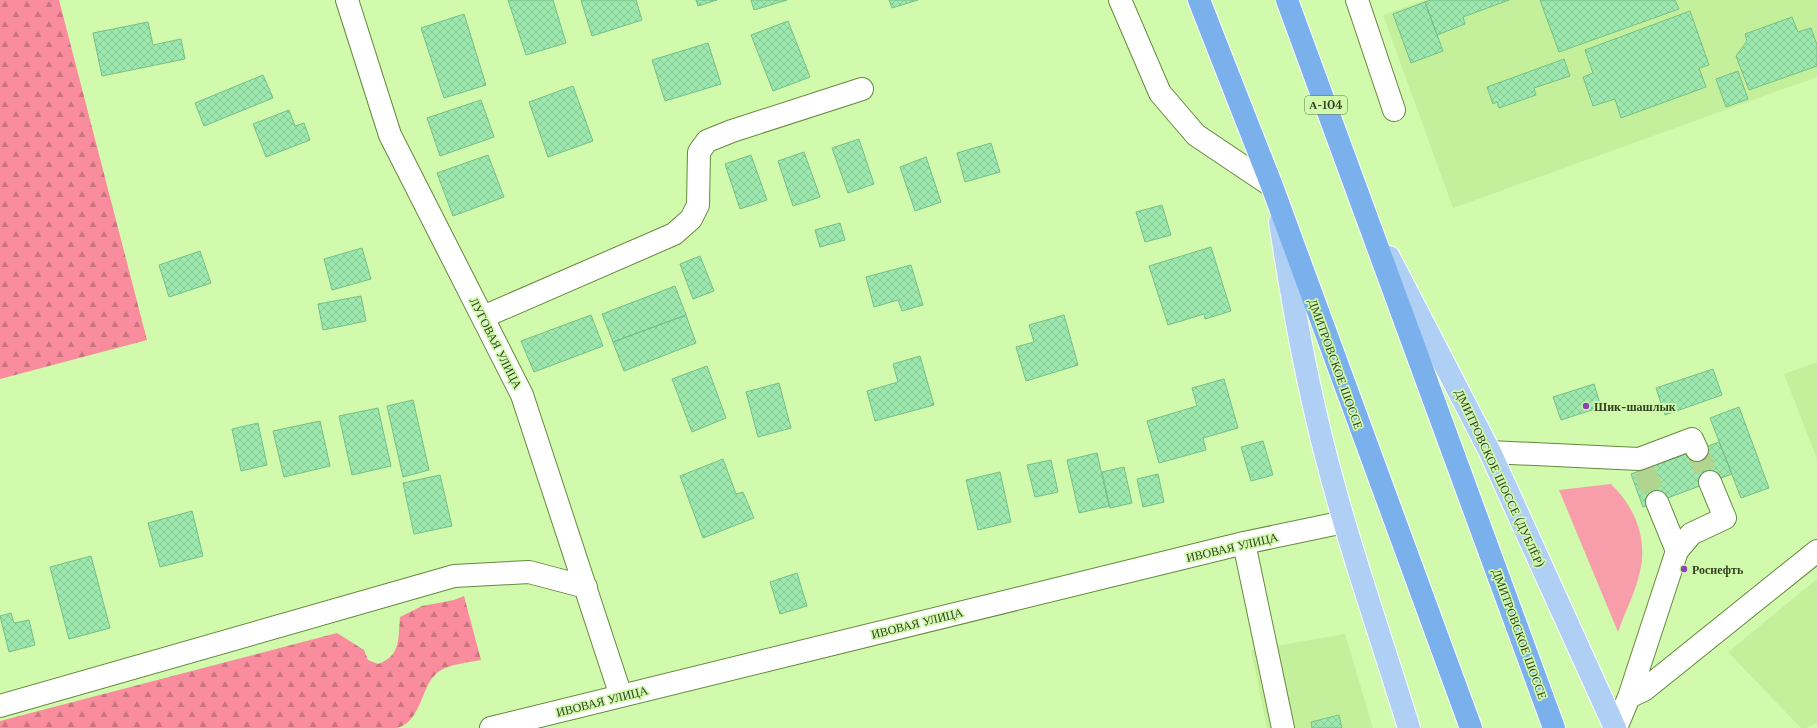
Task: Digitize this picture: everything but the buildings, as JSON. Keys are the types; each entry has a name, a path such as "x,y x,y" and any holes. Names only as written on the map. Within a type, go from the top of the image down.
{"highway":[{"name":"ДМИТРОВСКОЕ ШОССЕ","path":"1199,0 1274,193 1471,728"},
{"name":"ДМИТРОВСКОЕ ШОССЕ","path":"1287,0 1366,211 1554,728"}],"main road":[{"path":"1274,193 1302,349 1316,416 1344,522 1409,728"},
{"name":"ДМИТРОВСКОЕ ШОССЕ (ДУБЛЁР)","path":"1366,211 1490,452 1615,728"}],"street":[{"name":"ЛУГОВАЯ УЛИЦА","path":"347,0 390,135 522,395 622,696"},
{"path":"1120,0 1160,93 1196,135 1274,193"},
{"path":"1357,0 1394,110"},
{"path":"483,317 674,234 691,219 698,205 699,152 707,141 732,131 862,89"},
{"path":"1490,452 1642,464 1692,439 1697,450"},
{"path":"1615,728 1629,697 1677,551 1691,534 1724,518 1710,482"},
{"path":"1657,502 1677,551"},
{"name":"ИВОВАЯ УЛИЦА","path":"491,728 1244,543 1344,522"},
{"path":"1244,543 1283,728"},
{"path":"1629,697 1644,690 1817,551"},
{"path":"0,706 454,576 529,572 586,587"}],"shaded area":[{"path":"1425,0 1817,0 1817,77 1453,208 1383,15"},
{"path":"1817,362 1817,459 1784,374"},
{"path":"1611,484 1632,512 1637,523 1642,547 1642,559 1638,579 1618,632 1559,490"},
{"path":"1817,579 1817,723 1806,728 1801,728 1728,652"},
{"path":"1345,634 1373,728 1267,728 1251,650"}],"green space":[{"path":"0,0 59,0 147,340 0,379"},
{"path":"464,596 481,660 451,666 436,674 427,687 416,712 411,719 397,728 0,728 0,721 337,633 364,650 368,660 378,664 385,661 395,651 397,646 400,617 422,606 454,600"}],"tunnel":[{"path":"1697,450 1710,482"},
{"path":"1644,470 1657,502"}],"place":[{"name":"Шик-шашлык","path":"1586,406"},
{"name":"Роснефть","path":"1684,569"}]}
